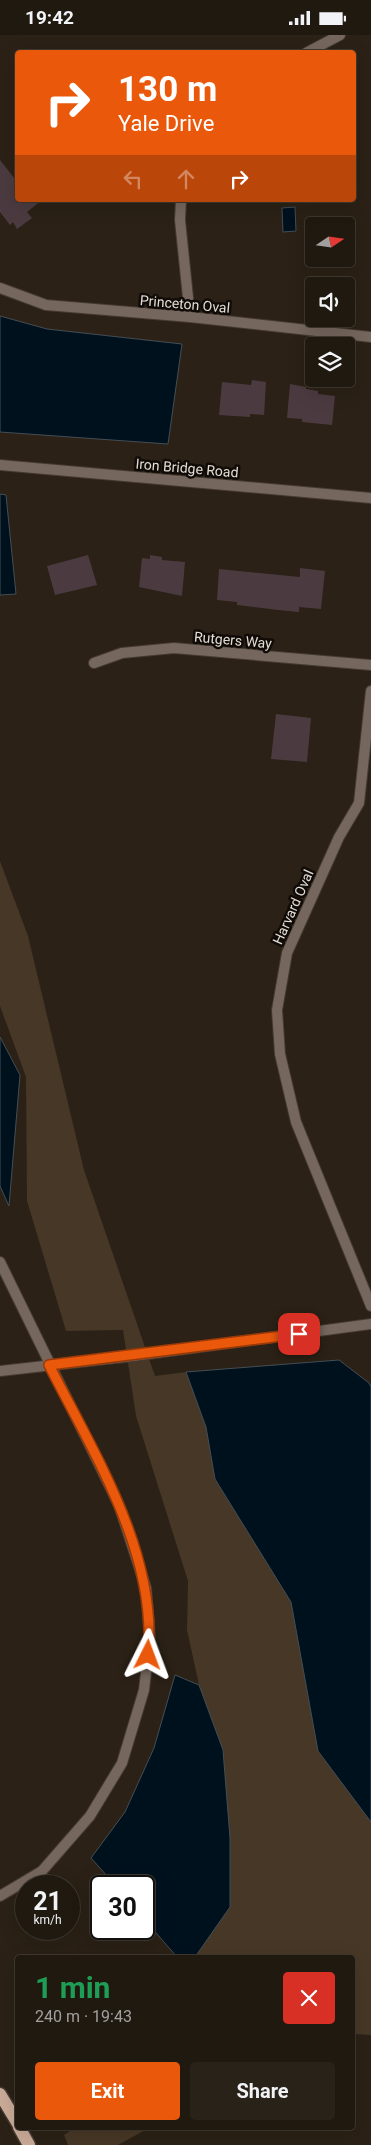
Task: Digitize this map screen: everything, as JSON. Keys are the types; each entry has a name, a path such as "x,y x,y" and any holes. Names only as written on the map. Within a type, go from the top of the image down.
{"main road":[{"path":"0,2094 15,2121"},
{"path":"20,2130 29,2145"}],"street":[{"path":"312,50 340,35"},
{"path":"181,202 180,220 190,317"},
{"name":"Princeton Oval","path":"0,288 46,305 190,317 371,337"},
{"name":"Iron Bridge Road","path":"0,465 371,499"},
{"name":"Rutgers Way","path":"94,663 122,653 174,649 371,665"},
{"name":"Harvard Oval","path":"371,691 359,803 338,837 287,953 277,1010 280,1054 296,1122 371,1305"},
{"path":"0,1262 119,1505 146,1588 150,1637 144,1690 122,1763 90,1816 42,1871 0,1895"},
{"path":"0,1371 371,1324"}],"shaded area":[{"path":"0,861 28,936 84,1170 155,1376 186,1372 206,1427 215,1479 291,1602 318,1751 371,1822 371,2035 355,2034 355,1955 196,1955 230,1907 223,1750 199,1685 187,1630 188,1581 136,1416 123,1330 66,1331 27,1201 26,1077 0,1006"},
{"path":"71,2130 145,2130 118,2145 68,2145 64,2135"}],"water":[{"path":"295,207 296,231 283,232 282,208"},
{"path":"0,316 47,329 182,344 168,444 0,432"},
{"path":"0,494 6,495 16,594 0,595"},
{"path":"0,1037 20,1075 9,1206 0,1186"},
{"path":"339,1360 369,1383 371,1387 371,1822 318,1751 291,1602 215,1479 206,1427 186,1372"},
{"path":"175,1675 199,1685 223,1750 230,1838 230,1907 196,1955 175,1955 155,1932 155,1875 106,1875 91,1858 125,1812 154,1748"}],"building":[{"path":"0,160 15,179 15,202 40,202 27,212 32,218 17,229 13,222 10,225 0,212"},
{"path":"252,380 266,382 264,415 250,414 250,417 219,415 222,382 251,385"},
{"path":"290,384 318,391 318,394 335,396 332,425 302,422 302,419 287,418"},
{"path":"88,555 97,585 55,595 47,566"},
{"path":"150,555 162,557 162,560 185,562 182,596 139,587 142,558 150,559"},
{"path":"300,568 325,571 321,609 299,607 299,612 237,605 237,602 217,600 219,569 300,577"},
{"path":"276,714 311,718 307,762 271,759"}],"route":[{"path":"148,1655 150,1637 146,1588 119,1505 49,1365 299,1334"}]}
